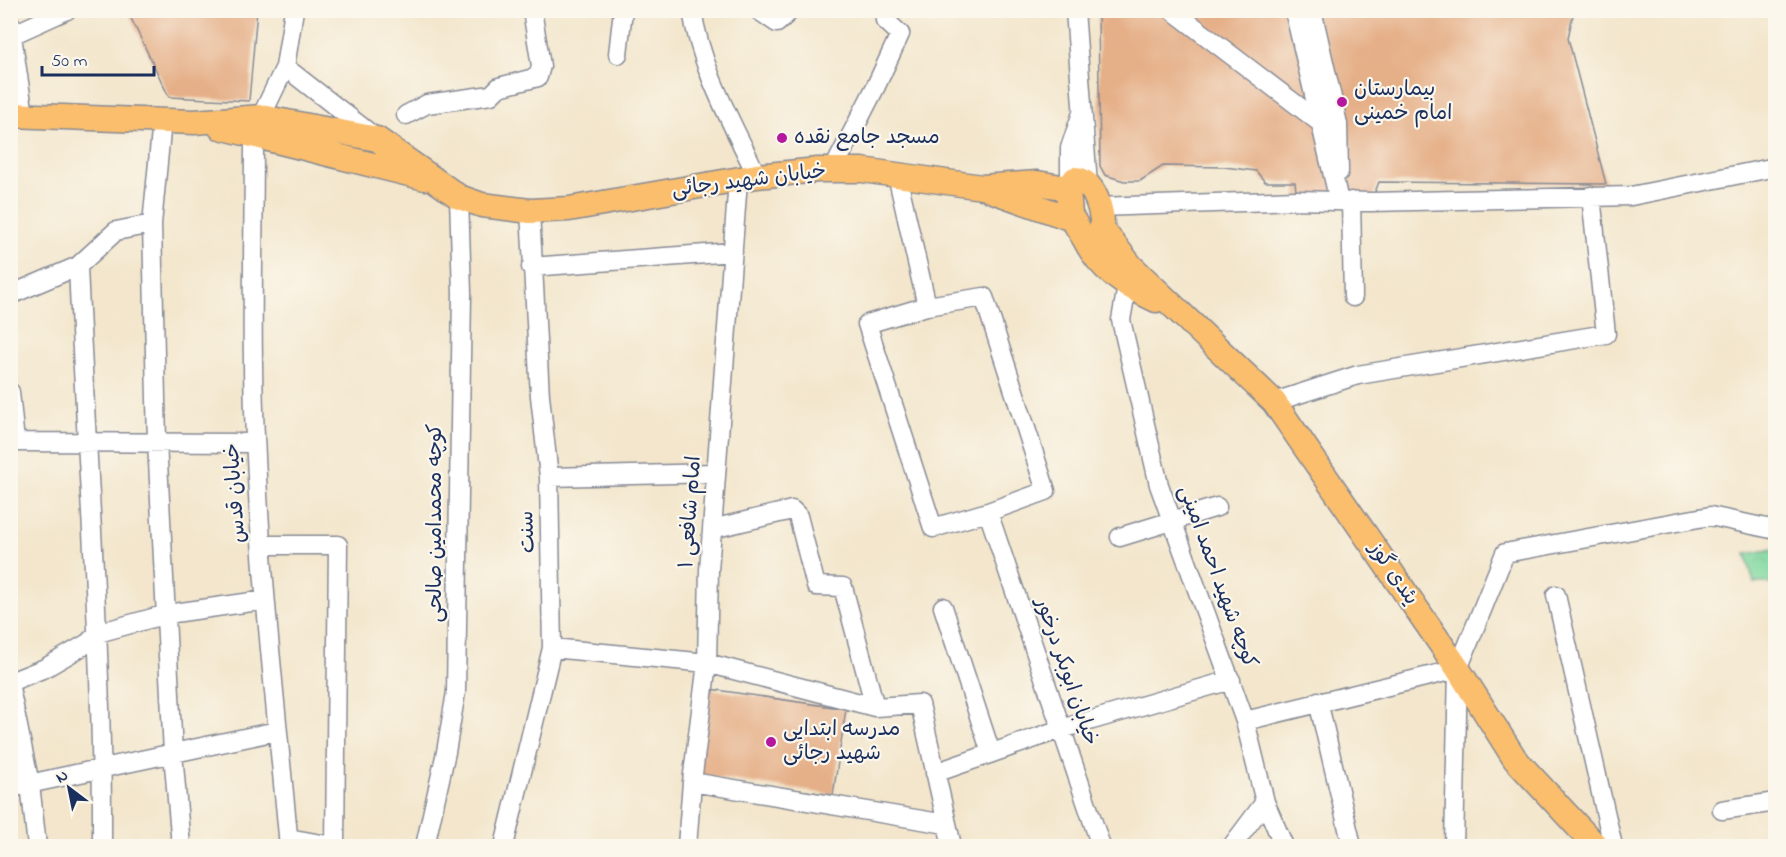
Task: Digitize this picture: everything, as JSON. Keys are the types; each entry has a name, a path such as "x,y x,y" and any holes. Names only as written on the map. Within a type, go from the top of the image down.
{"main road":[{"path":"17,115 257,126"},
{"name":"خیابان شهید رجائی","path":"257,126 377,139 459,197 482,205 530,211 568,209 747,178 833,170 982,187 1037,183 1075,185"},
{"name":"خیابان شهید رجائی","path":"257,126 368,165 436,180"},
{"path":"368,165 375,154 377,139"},
{"path":"1075,185 1069,209 1089,224 1091,252 1105,270 1127,286 1179,311"},
{"path":"982,187 1089,224"},
{"name":"یئدی گوز","path":"1089,224 1274,402 1458,669 1515,759 1596,846"}],"street":[{"path":"17,115 12,28 67,10"},
{"path":"257,126 285,67 294,10"},
{"path":"406,115 427,104 491,95 499,87 538,77 541,66 532,10"},
{"path":"618,54 623,10"},
{"path":"692,10 704,60 747,178"},
{"path":"758,10 777,23 791,10"},
{"path":"833,170 900,34 885,20 887,13 883,10"},
{"path":"1075,10 1082,113 1075,185"},
{"path":"1294,10 1318,122 1345,201"},
{"path":"1312,10 1338,124 1353,297"},
{"path":"1173,11 1318,122"},
{"path":"285,67 377,139"},
{"path":"162,121 152,224 157,442 173,753 181,846"},
{"name":"خیابان قدس","path":"257,126 251,295 255,443 266,600 288,842"},
{"path":"1089,224 1345,201 1631,196 1776,167"},
{"path":"897,176 927,306"},
{"name":"امام شافعی ۱","path":"687,846 692,782 707,663 712,529 733,252 747,178"},
{"path":"1274,402 1358,375 1606,334 1591,196"},
{"name":"کوچه محمدامین صالحی","path":"425,846 446,752 456,692 462,293 459,197"},
{"name":"سنت","path":"504,846 552,648 549,477 540,396 531,267 530,211"},
{"path":"10,295 78,266 116,231 152,224"},
{"path":"531,267 733,252"},
{"path":"78,266 85,442 98,633 103,767 102,846"},
{"name":"کوچه شهید احمد امینی","path":"1127,286 1121,320 1159,485 1231,680 1245,721 1265,802 1284,846"},
{"path":"984,297 1046,491 988,512 933,528 867,324 927,306 984,297"},
{"path":"10,392 13,442 255,443"},
{"path":"549,477 716,472"},
{"path":"1120,537 1217,507"},
{"path":"712,529 792,510 798,516 816,586 843,587 875,707"},
{"name":"خیابان ابوبکر درخور","path":"988,512 1101,846"},
{"path":"1454,846 1458,669 1505,553 1710,516 1776,530"},
{"path":"262,545 338,545 334,846 288,842"},
{"path":"1556,596 1613,846"},
{"path":"10,682 53,663 88,643 98,633 167,614 266,600"},
{"path":"943,607 991,753"},
{"path":"552,648 707,663 875,707 920,704 952,846"},
{"path":"1245,721 1318,701 1458,669"},
{"path":"935,773 1061,729 1231,680"},
{"path":"10,688 30,783 37,846"},
{"path":"1318,701 1352,846"},
{"path":"10,788 277,731"},
{"path":"692,782 946,824"},
{"path":"1232,846 1265,802"},
{"path":"1722,810 1776,802"}],"green space":[{"path":"1775,549 1775,583 1754,583 1746,554"}],"building":[{"path":"127,10 257,10 249,101 169,97"},
{"name":"بیمارستان امام خمینی","path":"1098,10 1574,10 1568,38 1606,184 1379,182 1371,202 1297,200 1295,182 1265,182 1256,171 1224,167 1163,166 1140,181 1124,181 1105,175 1100,166"},
{"name":"مدرسه ابتدایی شهید رجائی","path":"710,689 846,709 833,795 697,775"}],"place":[{"name":"بیمارستان امام خمینی","path":"1342,102"},
{"name":"مسجد جامع نقده","path":"782,138"},
{"name":"مدرسه ابتدایی شهید رجائی","path":"771,742"}]}
